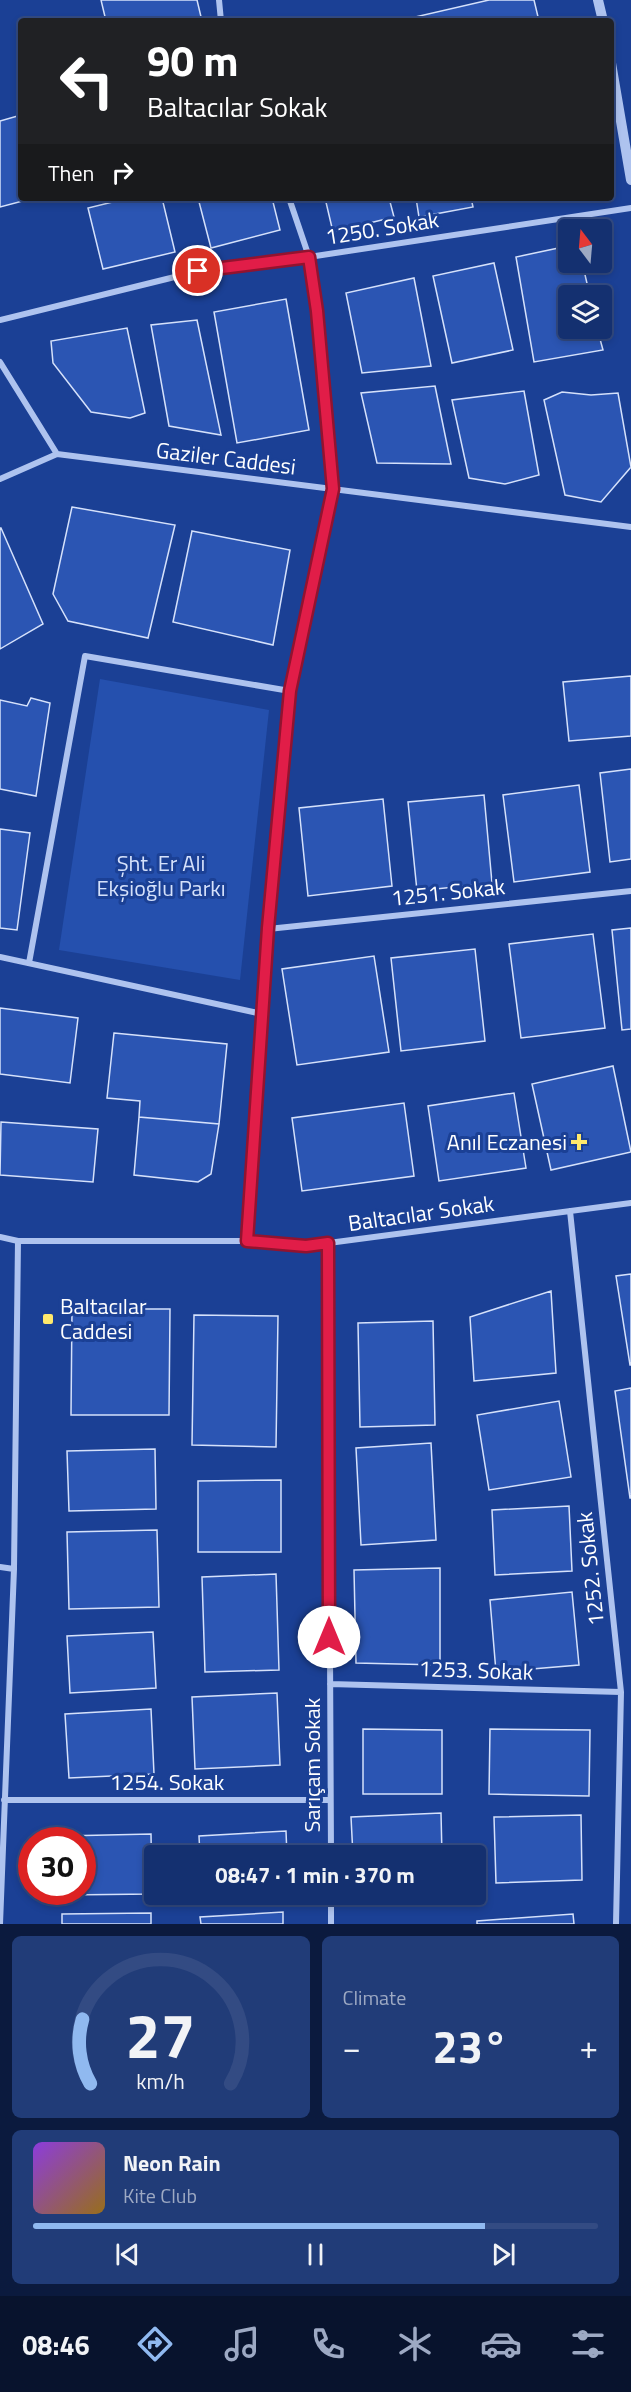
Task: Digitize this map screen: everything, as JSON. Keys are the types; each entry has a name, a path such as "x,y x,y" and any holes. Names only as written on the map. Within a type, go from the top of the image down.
{"street":[{"path":"219,0 221,18"},
{"path":"598,0 602,18"},
{"path":"614,80 631,180"},
{"path":"247,1241 268,928 290,691 333,489 317,311 309,257 290,201"},
{"name":"1250. Sokak","path":"0,320 198,271 309,257 631,208"},
{"path":"0,362 57,454 0,479"},
{"name":"Gaziler Caddesi","path":"57,454 631,526"},
{"path":"29,963 85,656 290,691"},
{"name":"1251. Sokak","path":"268,928 631,891"},
{"path":"0,957 262,1014"},
{"name":"Baltacılar Sokak","path":"0,1237 18,1241 247,1241 306,1246 631,1203"},
{"name":"1252. Sokak","path":"570,1211 621,1692 616,1924"},
{"path":"0,1924 14,1569 18,1241"},
{"name":"Sarıçam Sokak","path":"328,1243 330,1845"},
{"path":"0,1567 14,1569"},
{"name":"1253. Sokak","path":"330,1684 621,1692"},
{"name":"1254. Sokak","path":"4,1800 330,1800"},
{"path":"331,1905 331,1924"}],"green space":[{"name":"Şht. Er Ali Ekşioğlu Parkı","path":"100,679 269,710 240,980 59,950"}],"building":[{"path":"101,0 197,0 201,18 105,18"},
{"path":"489,0 534,0 538,18 415,18"},
{"path":"18,116 18,201 23,201 0,207 0,121"},
{"path":"117,201 163,201 175,252 103,269 88,208"},
{"path":"199,201 273,201 280,230 211,248"},
{"path":"326,201 390,201 394,217 333,232"},
{"path":"416,201 472,201 473,207 419,217"},
{"path":"558,248 558,273 585,273 587,285 558,285 558,339 600,339 603,350 534,362 516,257"},
{"path":"494,263 513,350 452,363 433,276"},
{"path":"414,278 431,366 362,373 346,293"},
{"path":"286,299 309,430 237,443 214,312"},
{"path":"197,320 221,435 169,426 151,325"},
{"path":"127,328 145,413 130,418 91,412 53,363 51,341"},
{"path":"435,386 451,464 377,463 361,393"},
{"path":"524,391 539,475 505,484 469,478 452,400"},
{"path":"562,392 591,395 618,393 631,467 601,502 565,495 544,400"},
{"path":"72,507 175,525 148,638 68,621 53,594"},
{"path":"0,528 43,624 0,649"},
{"path":"192,531 290,550 273,645 173,622"},
{"path":"631,676 631,736 569,741 563,682"},
{"path":"31,698 50,703 36,796 0,789 0,700 27,706"},
{"path":"631,769 631,859 610,862 600,773"},
{"path":"579,785 590,872 514,882 503,795"},
{"path":"484,795 492,883 417,891 408,802"},
{"path":"383,799 392,886 308,896 299,808"},
{"path":"0,829 30,833 17,930 0,928"},
{"path":"631,928 631,1029 622,1030 612,930"},
{"path":"593,934 605,1028 521,1038 509,944"},
{"path":"475,949 485,1041 401,1051 391,958"},
{"path":"374,956 389,1052 297,1065 282,969"},
{"path":"0,1008 78,1018 70,1083 0,1074"},
{"path":"114,1033 227,1044 219,1124 139,1117 140,1101 107,1098"},
{"path":"613,1066 631,1152 551,1170 532,1084"},
{"path":"514,1093 526,1168 439,1181 428,1106"},
{"path":"404,1103 414,1176 302,1191 292,1118"},
{"path":"139,1117 219,1124 211,1174 198,1182 134,1175"},
{"path":"1,1122 98,1129 93,1182 0,1175"},
{"path":"631,1274 631,1365 630,1365 616,1276"},
{"path":"551,1291 556,1373 474,1381 470,1317"},
{"path":"72,1309 170,1309 169,1415 71,1415"},
{"path":"194,1315 278,1316 276,1447 192,1445"},
{"path":"433,1321 435,1425 360,1427 358,1323"},
{"path":"631,1388 631,1498 630,1498 615,1391"},
{"path":"559,1401 571,1477 489,1490 477,1415"},
{"path":"431,1443 436,1540 361,1545 356,1448"},
{"path":"155,1449 156,1509 69,1511 67,1451"},
{"path":"281,1480 281,1552 198,1552 198,1481"},
{"path":"569,1506 572,1571 495,1575 492,1510"},
{"path":"157,1530 159,1607 69,1609 67,1532"},
{"path":"440,1568 440,1665 356,1663 354,1570"},
{"path":"276,1574 279,1670 205,1672 202,1577"},
{"path":"572,1592 579,1665 496,1672 490,1600"},
{"path":"153,1632 156,1688 70,1693 67,1636"},
{"path":"277,1693 280,1765 195,1769 192,1697"},
{"path":"151,1709 154,1774 69,1778 65,1714"},
{"path":"363,1729 442,1730 442,1794 363,1794"},
{"path":"490,1729 590,1730 589,1796 489,1794"},
{"path":"441,1813 442,1845 352,1845 351,1817"},
{"path":"581,1815 582,1880 496,1883 494,1817"},
{"path":"286,1831 287,1845 199,1845 199,1836"},
{"path":"151,1834 151,1845 144,1845 144,1894 96,1895 96,1835"},
{"path":"283,1912 283,1924 201,1924 200,1917"},
{"path":"151,1913 151,1924 62,1924 62,1914"},
{"path":"573,1914 574,1924 477,1924 477,1921"}],"place":[{"name":"Anıl Eczanesi","path":"579,1142"},
{"name":"Baltacılar Caddesi","path":"48,1319"}],"route":[{"path":"198,271 309,257 317,311 333,489 290,691 268,928 247,1241 306,1246 328,1243 329,1637"}]}
